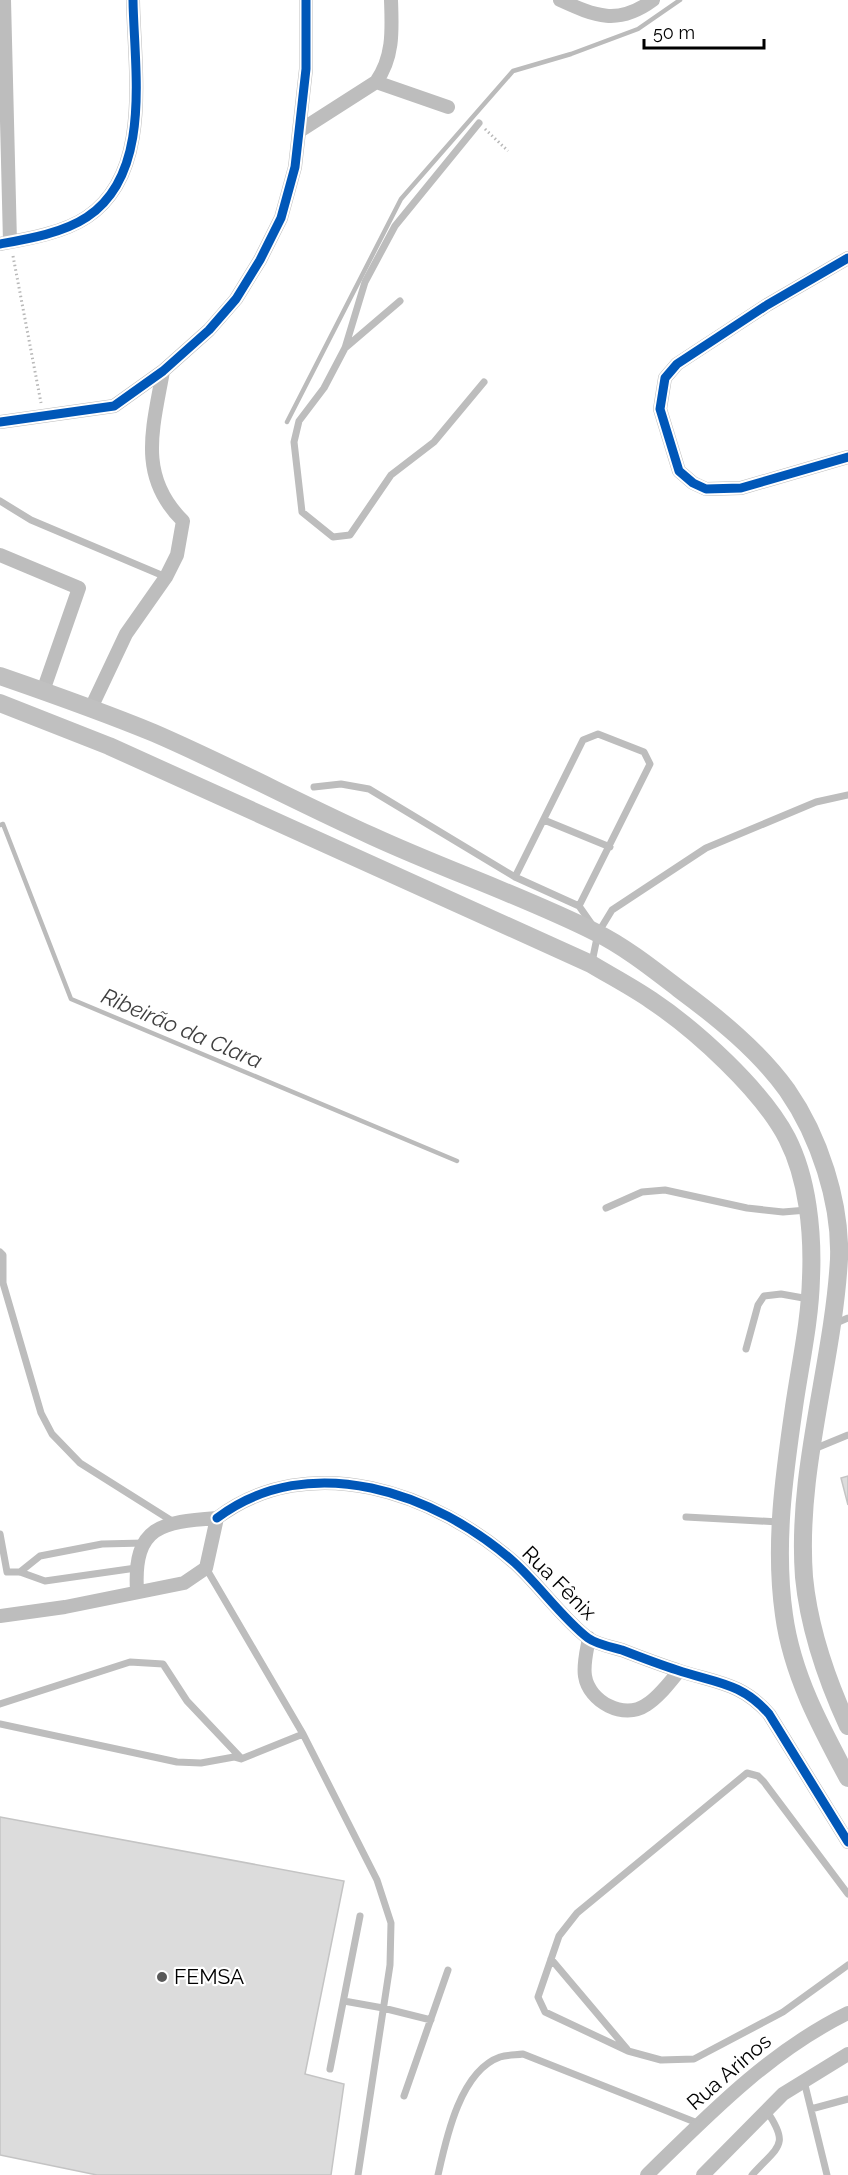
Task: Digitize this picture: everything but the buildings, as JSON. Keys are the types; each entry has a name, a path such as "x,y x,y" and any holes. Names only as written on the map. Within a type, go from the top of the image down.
{"main road":[{"path":"0,676 157,734 375,837 598,933 656,971 714,1016 753,1050 787,1091 814,1141 833,1198 839,1255 840,1321 812,1450 805,1517 804,1576 813,1635 830,1688 848,1726"},
{"path":"0,703 81,734 591,964 651,999 690,1030 766,1107 786,1137 797,1162 807,1210 811,1279 782,1486 779,1564 784,1615 792,1659 814,1713 848,1778"}],"street":[{"path":"4,0 5,243 64,228 86,218 102,204 118,183 130,158 135,131 133,0"},
{"path":"0,422 114,406 163,371 209,330 236,299 260,260 281,218 295,167 301,130 306,69 306,0"},
{"path":"301,130 376,82 384,70 389,54 391,0"},
{"path":"560,0 595,16 641,9 653,0"},
{"path":"376,82 448,107"},
{"path":"848,258 758,311 676,364 665,378 660,409 664,429 679,471 693,483 706,489 741,488 848,457"},
{"path":"91,708 126,634 166,578 177,555 183,521 163,499 153,467 153,433 163,371"},
{"path":"0,555 79,588 43,691"},
{"name":"Rua Fênix","path":"217,1518 250,1497 266,1491 297,1485 331,1483 364,1486 402,1495 432,1507 474,1530 515,1563 589,1638 679,1671 737,1688 758,1701 769,1714 848,1842"},
{"path":"0,1616 65,1607 184,1583 206,1568 217,1518 172,1521 160,1527 144,1544 136,1568 137,1591"},
{"name":"Rua Fênix","path":"589,1638 585,1675 588,1686 594,1696 615,1708 630,1711 647,1705 679,1671"},
{"name":"Rua Arinos","path":"647,2175 744,2082 790,2047 848,2013"},
{"path":"703,2175 783,2094 848,2054"}],"lane":[{"path":"479,123 395,226 365,282 345,348 324,388 299,421 294,442 302,512 333,537 350,535 391,475 434,442 484,382"},
{"path":"345,348 400,301"},
{"path":"0,501 31,520 166,578"},
{"path":"515,877 583,740 598,734 644,752 650,764 579,906"},
{"path":"314,787 341,784 369,789 515,877 579,906 598,933"},
{"path":"591,964 598,933 612,910 706,848 816,802 848,795"},
{"path":"544,820 610,847"},
{"path":"606,1208 642,1192 665,1190 747,1208 783,1212 807,1210"},
{"path":"0,1252 3,1255 3,1282 41,1413 52,1434 80,1463 172,1521"},
{"path":"746,1349 758,1305 764,1296 781,1294 809,1299"},
{"path":"812,1450 848,1435"},
{"path":"686,1517 781,1522"},
{"path":"0,1534 7,1572 20,1572 45,1581 136,1568"},
{"path":"20,1572 40,1556 102,1544 144,1544"},
{"path":"206,1568 303,1734 383,1893 391,1923 390,1965 358,2175"},
{"path":"0,1704 130,1662 163,1664 187,1701 241,1759"},
{"path":"0,1724 177,1762 201,1762 234,1757 241,1759 303,1734"},
{"path":"848,1894 764,1782 758,1776 747,1773 578,1913 559,1936 538,1997 541,2008 628,2051 661,2060 694,2059 783,2012 848,1965"},
{"path":"330,2069 360,1916"},
{"path":"551,1959 628,2051"},
{"path":"405,2096 448,1970"},
{"path":"344,2001 431,2020"},
{"path":"438,2175 461,2098 478,2071 499,2058 523,2054 700,2124"},
{"path":"804,2081 827,2175"},
{"path":"811,2109 848,2099"},
{"path":"752,2175 777,2147 780,2139 780,2130 766,2110"}],"path":[{"path":"479,123 508,151"},
{"path":"5,243 44,416"}],"waterway":[{"path":"287,422 401,199 513,71 571,54 638,29 680,0"},
{"name":"Ribeirão da Clara","path":"0,825 3,824 71,999 457,1161"}],"cycle path":[{"path":"0,244 45,235 78,223 108,198 122,174 131,147 135,118 133,0"},
{"path":"0,422 114,406 163,371 209,330 236,299 260,260 281,218 295,167 306,69 306,0"},
{"path":"848,258 767,305 677,364 665,378 660,409 679,471 693,483 706,489 741,488 848,457"},
{"path":"217,1518 253,1497 292,1486 331,1483 371,1488 411,1500 448,1517 483,1538 515,1563 569,1621 591,1640 738,1689 759,1703 769,1714 848,1842"}],"place":[{"name":"FEMSA","path":"162,1977"}]}
